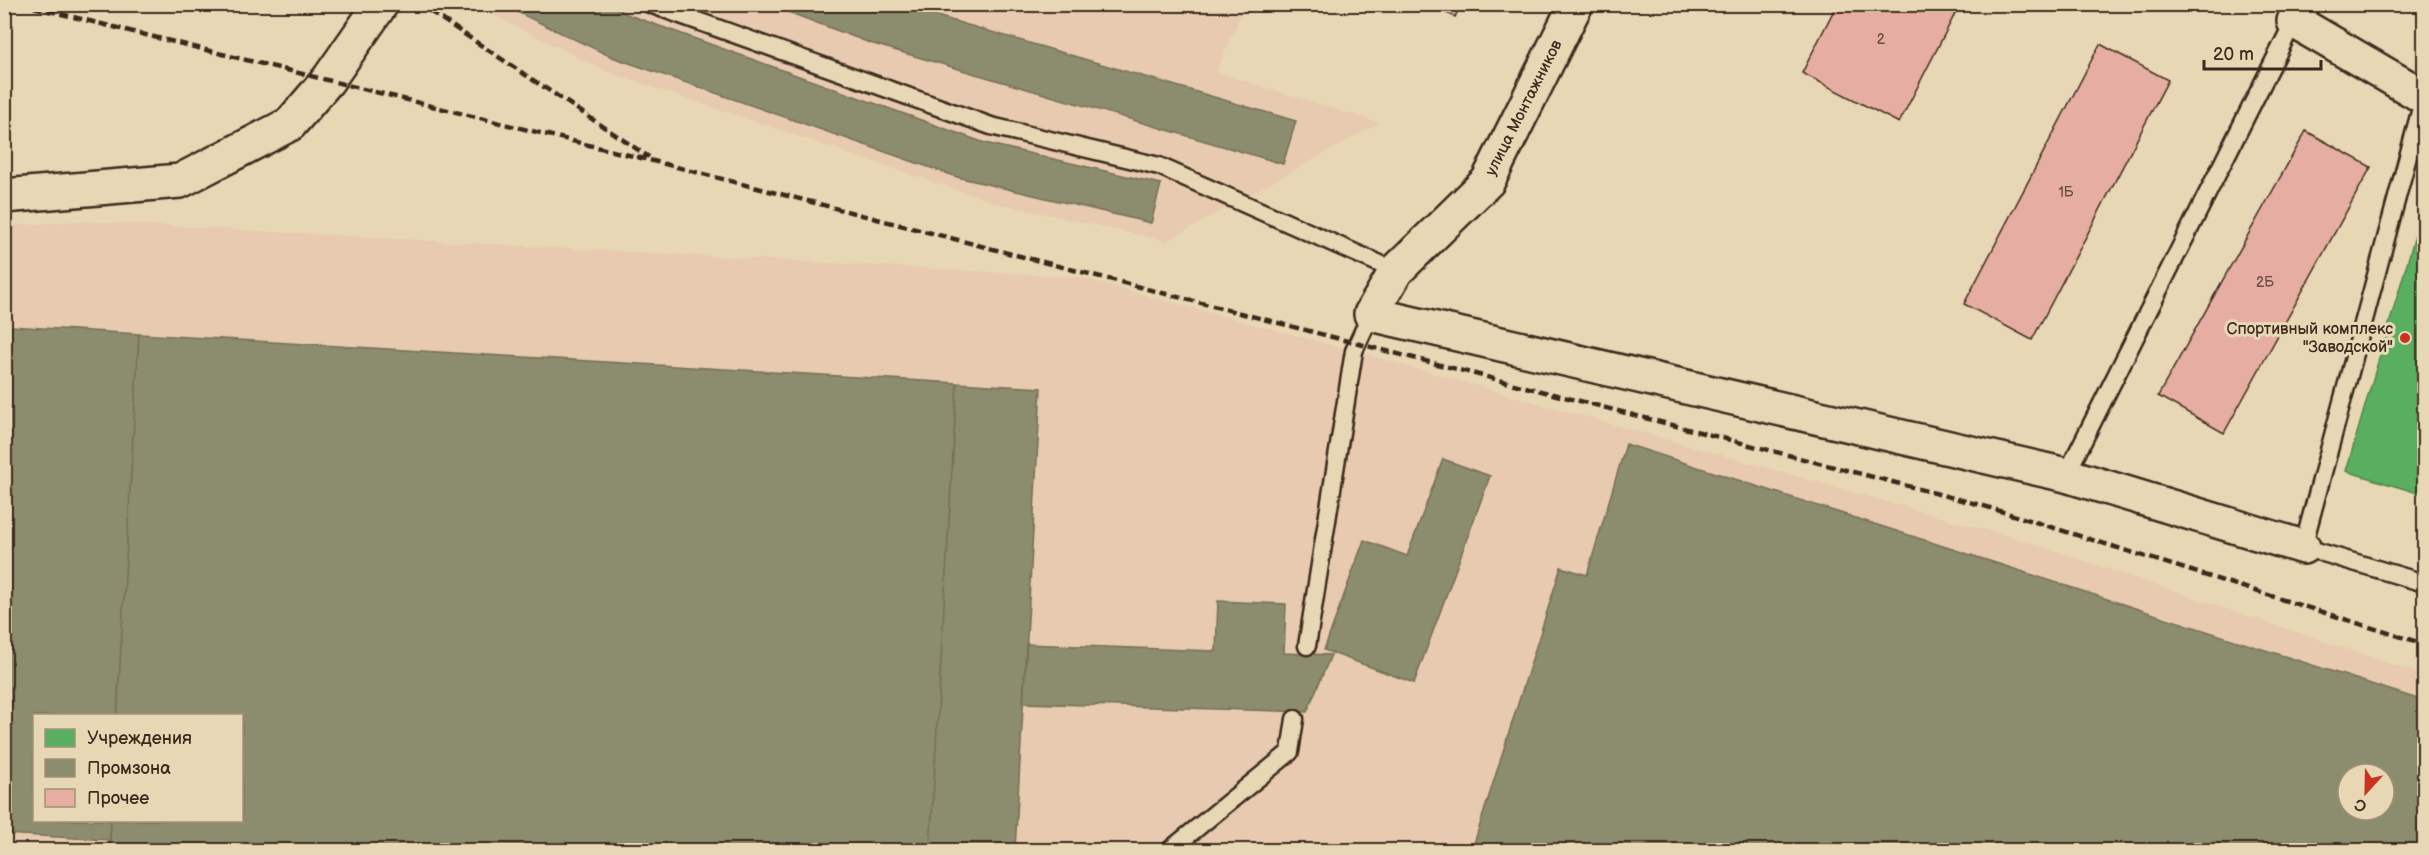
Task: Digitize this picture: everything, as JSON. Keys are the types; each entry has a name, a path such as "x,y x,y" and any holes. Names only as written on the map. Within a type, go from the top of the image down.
{"street":[{"path":"4,195 180,181 290,124 328,80 381,4"},
{"name":"улица Монтажников","path":"1371,314 1396,271 1488,182 1576,4"},
{"path":"2298,13 2424,97"},
{"path":"1371,314 2066,475 2303,547"}],"lane":[{"path":"650,4 991,126 1159,166 1396,271"},
{"path":"2066,475 2298,13"},
{"path":"2424,97 2303,547 2424,583"},
{"path":"1307,646 1354,351 1371,314"},
{"path":"1170,850 1290,752 1295,719"}],"shaded area":[{"path":"473,5 1245,5 1216,72 1379,123 1167,241 996,203 607,72"},
{"path":"80,221 1077,277 1354,351 2025,541 2424,675 2424,850 5,850 5,226"}],"building: Учреждения":[{"name":"Спортивный комплекс \"Заводской\"","path":"2424,205 2424,495 2346,471"}],"building: Промзона":[{"path":"500,4 607,4 629,15 985,143 1161,184 1151,223 957,177 612,57"},
{"path":"767,4 896,4 1296,121 1283,164 870,43"},
{"path":"10,326 139,334 117,714 33,714 33,822 111,822 110,840 4,834 4,430"},
{"path":"139,334 957,383 930,850 109,850 111,822 243,822 243,714 117,714"},
{"path":"957,383 1041,388 1015,850 930,850"},
{"path":"1626,444 2424,701 2424,850 1472,850 1561,567 1587,575"},
{"path":"1443,459 1490,476 1414,683 1324,650 1364,540 1407,556"},
{"path":"1218,601 1286,604 1284,653 1331,655 1307,712 1023,703 1026,644 1216,651"}],"building: Прочее":[{"path":"1428,4 1461,4 1455,17"},
{"path":"1837,4 1960,4 1899,123 1802,73"},
{"path":"2100,44 2168,80 2032,340 1964,304"},
{"path":"2306,131 2371,167 2224,433 2158,396"}],"railway":[{"path":"21,4 657,162 1981,505 2424,644"},
{"path":"419,4 649,157"}],"place":[{"name":"Спортивный комплекс \"Заводской\"","path":"2405,338"}]}
